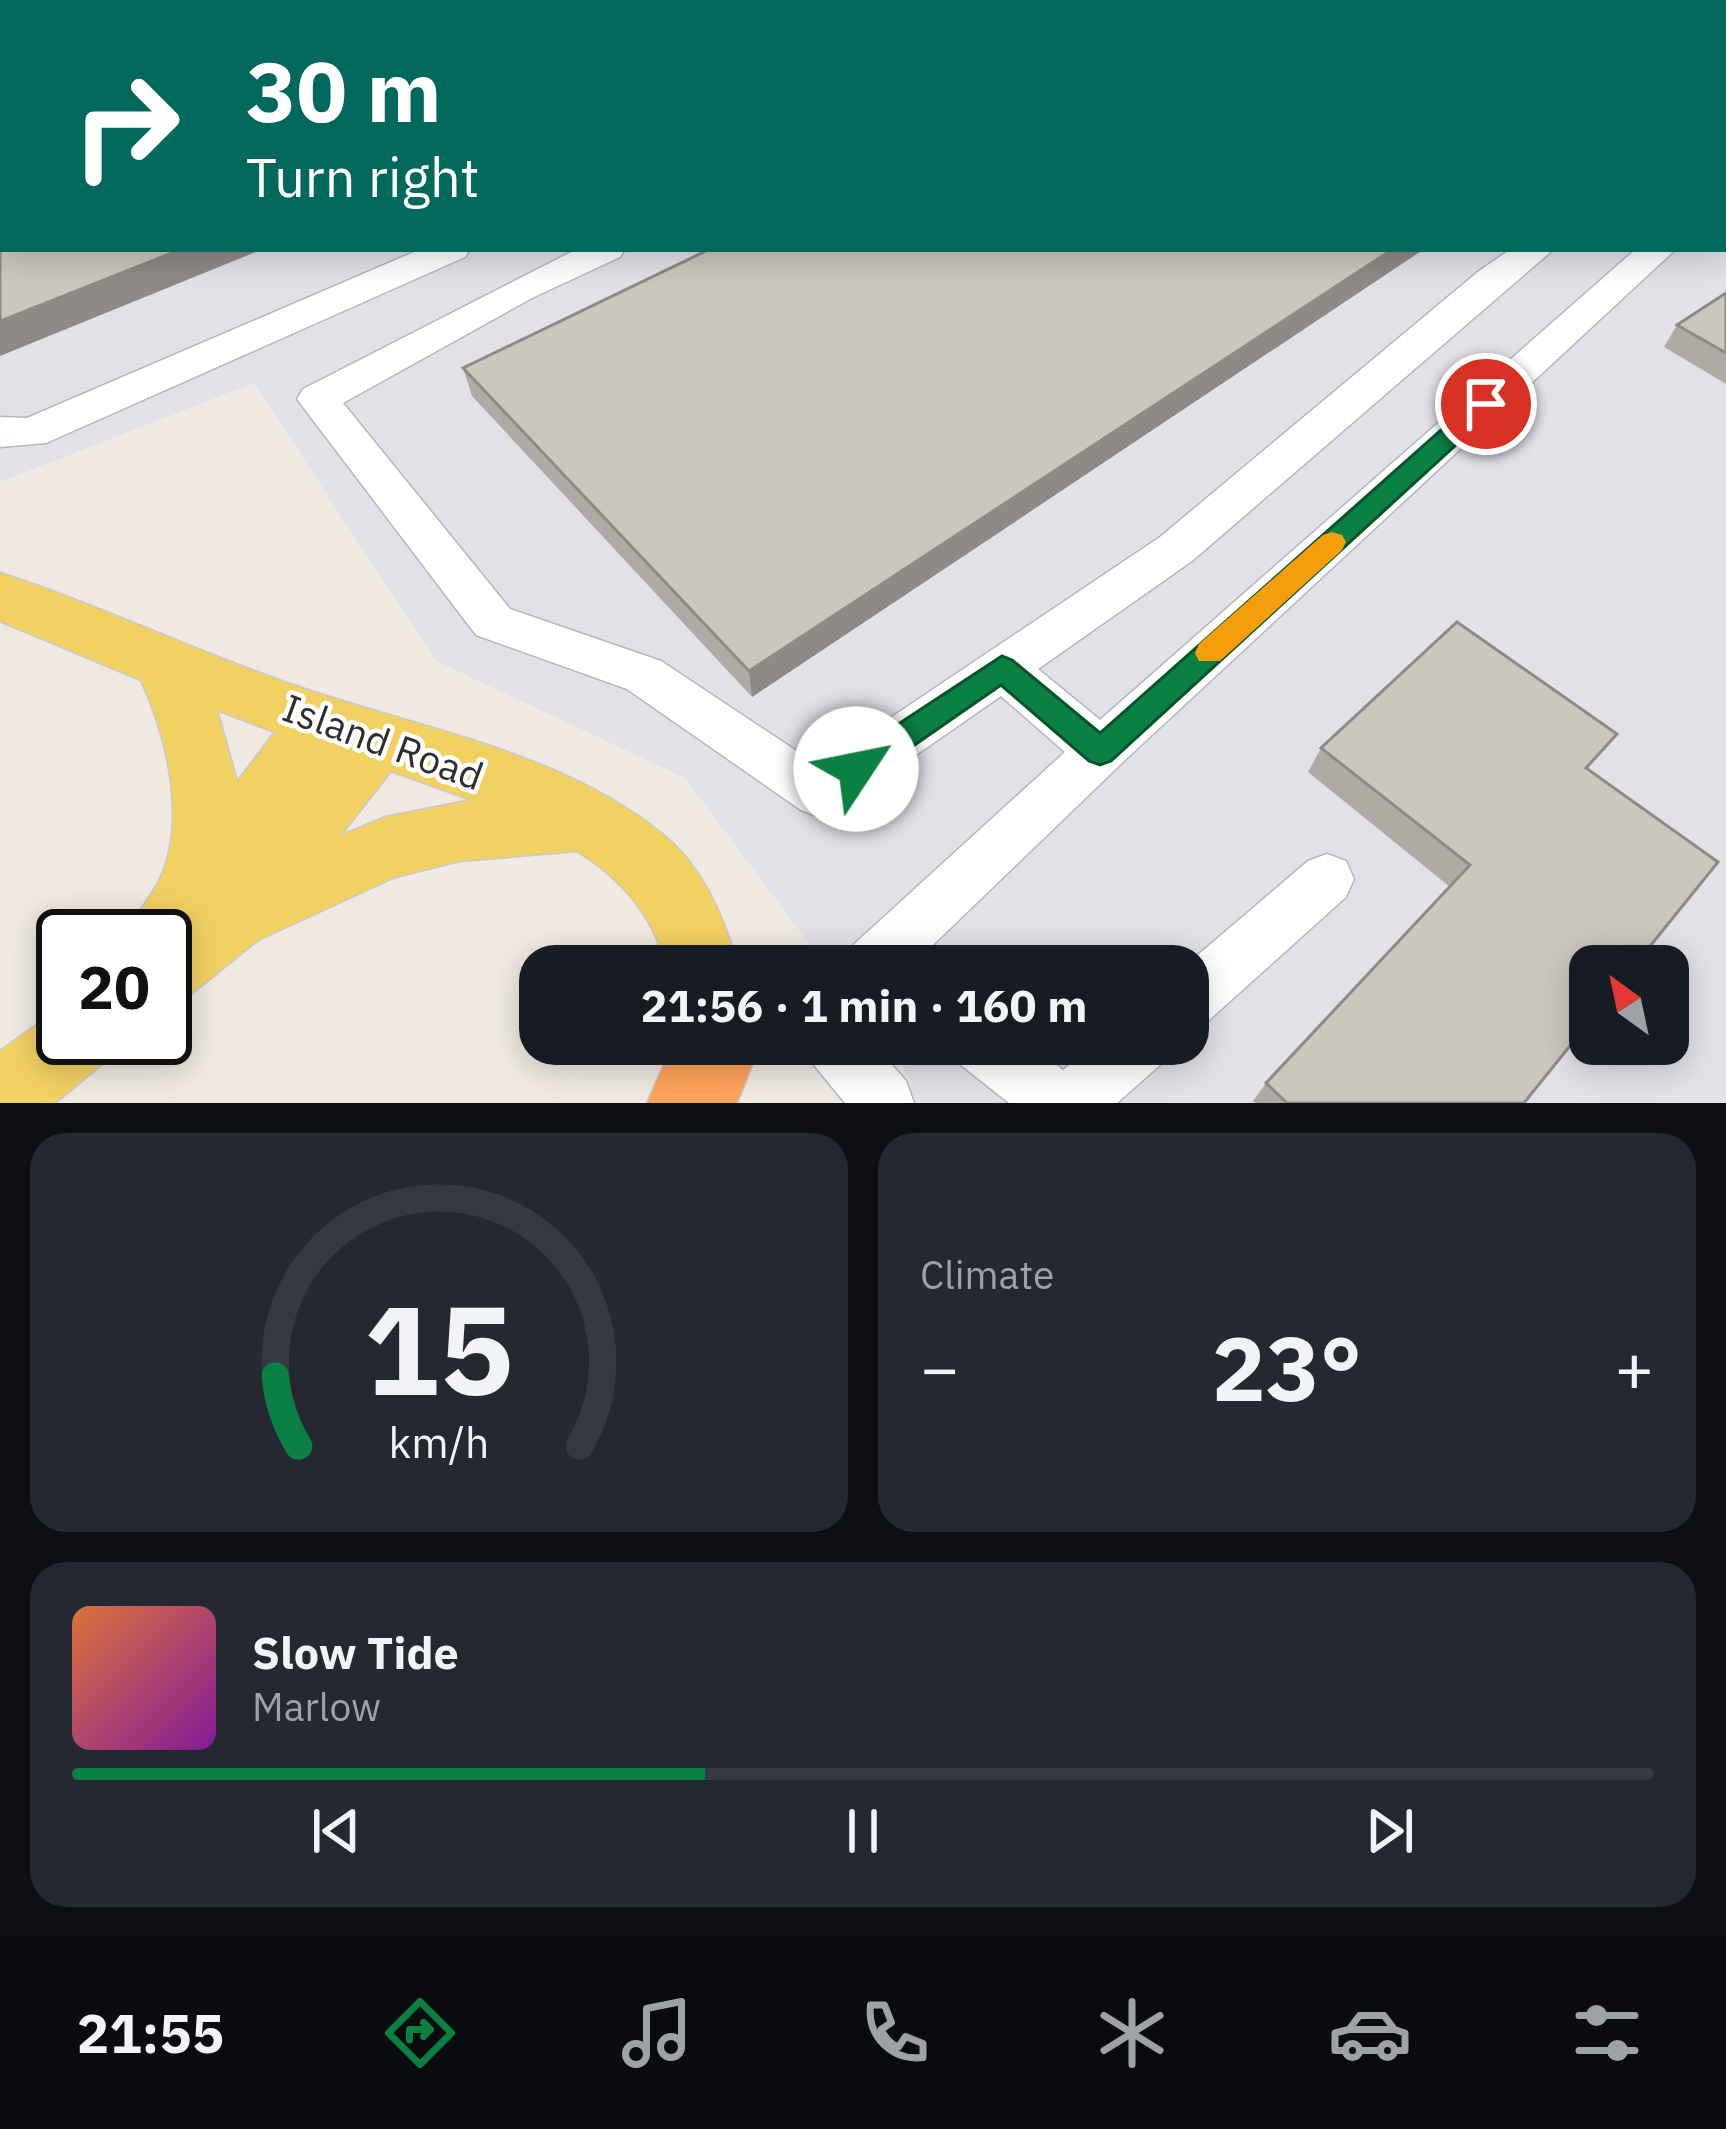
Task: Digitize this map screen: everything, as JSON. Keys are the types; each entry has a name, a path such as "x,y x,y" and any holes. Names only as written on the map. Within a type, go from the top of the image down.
{"main road":[{"name":"Island Road","path":"0,596 163,662 512,789 583,821 647,864 687,921 695,945"},
{"path":"163,662 192,719 208,782 194,916"},
{"path":"194,916 350,730"},
{"path":"194,916 386,848 476,828 583,821"},
{"path":"0,1099 42,1065"}],"lane":[{"path":"0,432 31,433 445,252"},
{"path":"601,252 519,290 316,399 493,622 644,675 819,794 1176,549 1492,279 1532,252"},
{"path":"897,945 1100,752 1655,252"},
{"path":"1002,668 1100,752"},
{"path":"1209,983 1327,879"},
{"path":"852,1065 884,1103"},
{"path":"1009,1065 1057,1103"},
{"path":"1071,1103 1115,1065"}],"shaded area":[{"path":"0,252 1726,252 1726,1103 891,1103 914,1084 900,1065 1209,1065 1209,945 810,945 685,778 436,661 254,383 0,482"}],"building":[{"path":"0,252 174,252 0,321"},
{"path":"704,252 1388,252 749,671 463,368"},
{"path":"1726,293 1726,353 1677,325"},
{"path":"1457,622 1617,734 1586,768 1718,862 1651,945 1569,945 1569,1047 1524,1103 1287,1103 1266,1083 1470,865 1321,748"}],"slow traffic":[{"path":"1210,653 1332,542"}],"route":[{"path":"856,769 1002,668 1100,752 1486,404"}]}
